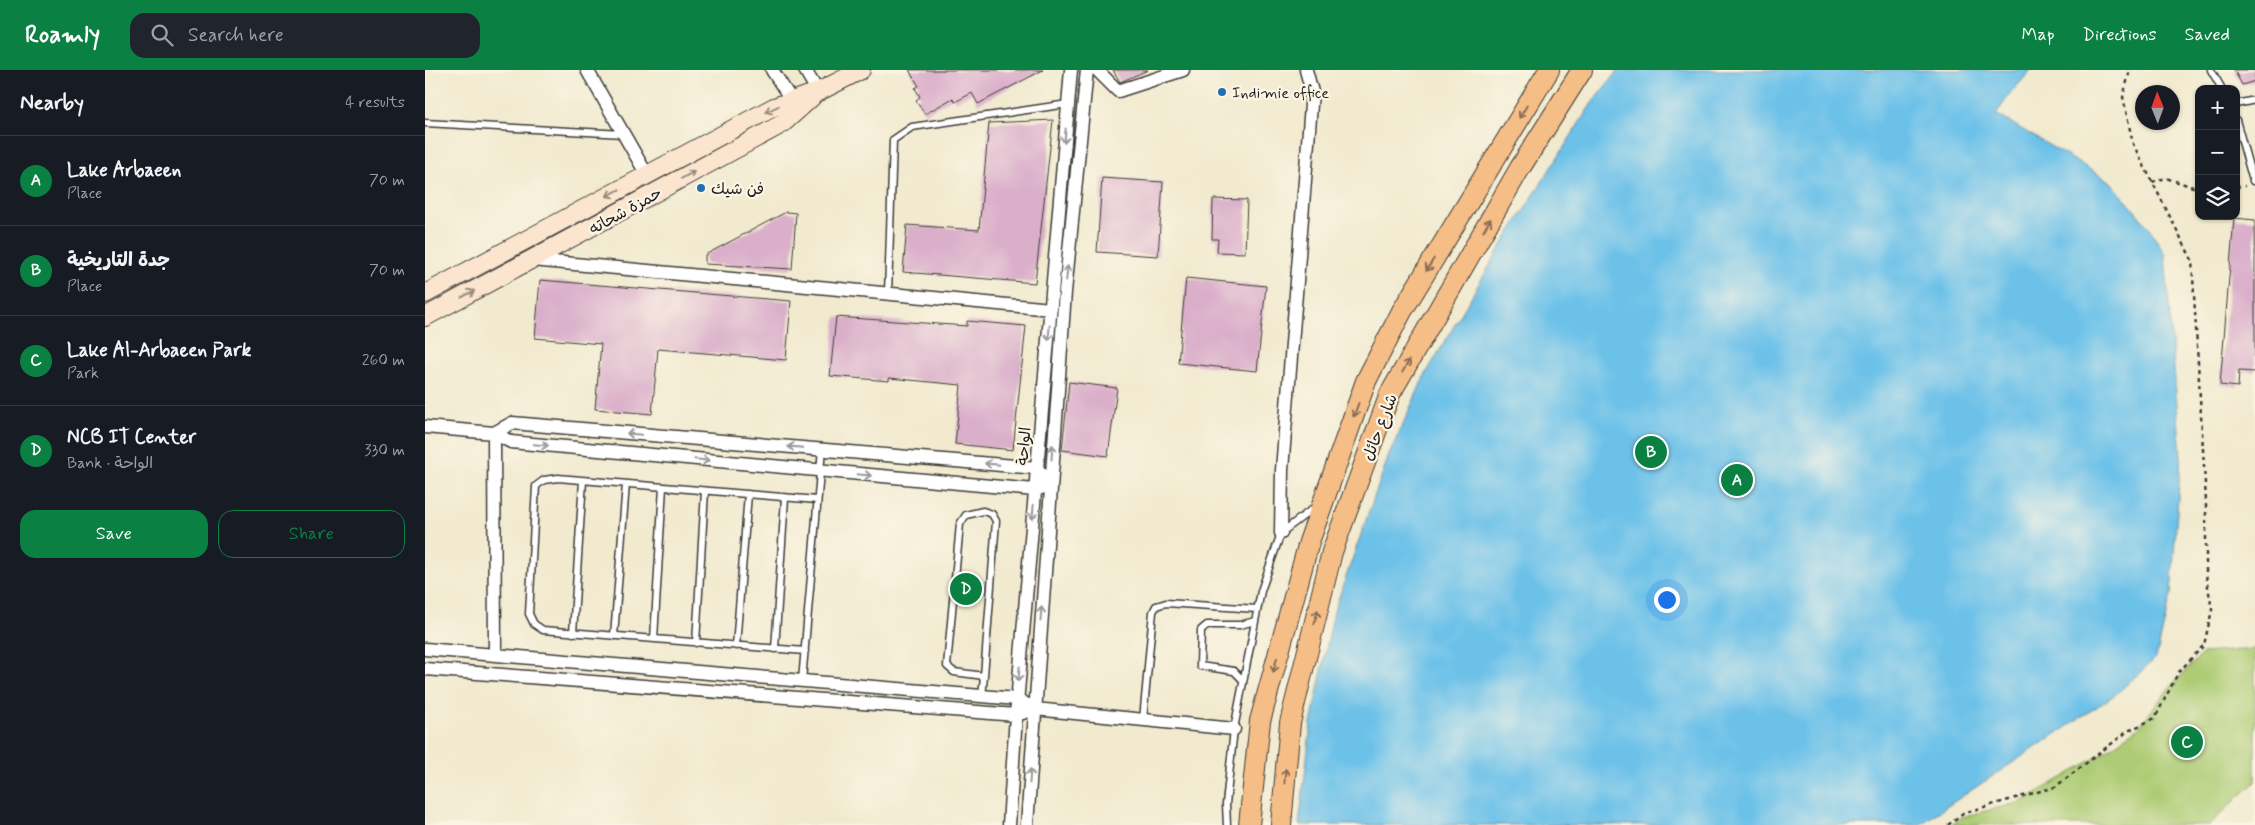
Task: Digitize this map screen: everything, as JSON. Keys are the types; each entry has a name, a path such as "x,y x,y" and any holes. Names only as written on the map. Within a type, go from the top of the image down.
{"main road":[{"name":"حمزة شحاته","path":"425,294 774,107 818,92 861,70"},
{"name":"شارع حائل","path":"1249,825 1260,721 1309,542 1366,381 1402,311 1549,70"},
{"name":"شارع حائل","path":"1281,825 1290,723 1332,552 1390,394 1520,168 1582,70"},
{"name":"حمزة شحاته","path":"425,317 782,124 818,92"}],"street":[{"path":"587,70 647,175"},
{"path":"772,70 792,101"},
{"path":"805,70 818,92"},
{"name":"الواحة","path":"1009,825 1017,700 1071,70"},
{"name":"الواحة","path":"1027,825 1065,292 1087,70"},
{"path":"1097,70 1118,91 1183,70"},
{"path":"1281,533 1282,470 1311,92 1306,70"},
{"path":"532,260 1051,309"},
{"path":"425,427 494,433 511,442 819,471 1035,490 1050,485 1037,468 512,423 494,433"},
{"path":"494,433 495,655"},
{"path":"425,649 1017,700 1035,709 1234,729"},
{"path":"425,669 1016,715 1035,709"}],"lane":[{"path":"2211,70 2220,85"},
{"path":"2240,103 2255,100"},
{"path":"888,294 893,140 912,127 1068,104"},
{"path":"425,124 623,134"},
{"path":"2239,130 2253,181"},
{"path":"802,681 822,449"},
{"path":"805,652 543,630 534,624 529,614 536,486 544,480 558,478 817,500"},
{"path":"573,633 583,480"},
{"path":"615,636 626,484"},
{"path":"654,639 663,487"},
{"path":"696,643 705,491"},
{"path":"736,646 748,494"},
{"path":"775,649 785,498"},
{"path":"1227,825 1226,804 1234,729 1261,591 1281,533 1324,500"},
{"path":"982,697 984,676 996,521 992,514 983,511 966,515 960,524 947,666 954,672 984,676"},
{"path":"1143,720 1153,612 1156,606 1166,603 1257,609"},
{"path":"1243,680 1233,672 1200,666 1201,630 1207,625 1240,625 1255,621"}],"path":[{"path":"1948,825 1963,814 2055,787 2128,731 2155,718 2179,673 2204,645 2213,610 2206,575 2206,501 2191,260 2133,144 2123,97 2130,70"},
{"path":"2152,182 2166,178 2195,187"}],"green space":[{"path":"2255,649 2255,782 2209,825 1952,825 1962,817 2021,802 2099,756 2138,728 2169,688 2203,653"}],"water":[{"path":"1618,70 2031,70 1996,114 2111,182 2150,229 2165,255 2181,456 2171,595 2156,658 2116,694 1919,825 1299,825 1311,724 1334,611 1389,455 1424,377 1497,253 1592,103"}],"building":[{"path":"909,70 1043,70 978,104 972,93 955,102 953,98 925,114 916,100 920,97 915,88 919,86"},
{"path":"1113,70 1148,70 1120,82"},
{"path":"2234,70 2255,70 2255,81 2242,85"},
{"path":"1053,120 1035,283 903,272 907,225 979,230 989,123"},
{"path":"1102,178 1163,182 1158,256 1097,252"},
{"path":"1213,199 1247,200 1245,253 1217,252 1218,239 1212,239"},
{"path":"786,212 796,213 792,269 705,264 705,255"},
{"path":"2234,220 2255,220 2255,372 2239,371 2238,387 2220,385"},
{"path":"1186,278 1266,286 1257,371 1178,363"},
{"path":"540,280 791,301 786,360 658,349 652,414 595,409 601,344 535,338"},
{"path":"836,317 967,326 967,321 1026,326 1013,450 955,444 961,385 889,378 889,381 830,376"},
{"path":"1069,382 1117,388 1108,456 1062,450"}],"place":[{"name":"Indimie office","path":"1222,92"},
{"name":"فن شيك","path":"701,188"},
{"name":"جدة التاريخية","path":"1651,452"},
{"name":"Lake Arbaeen","path":"1737,480"},
{"name":"NCB IT Center","path":"966,589"},
{"name":"Lake Al-Arbaeen Park","path":"2187,742"}]}
